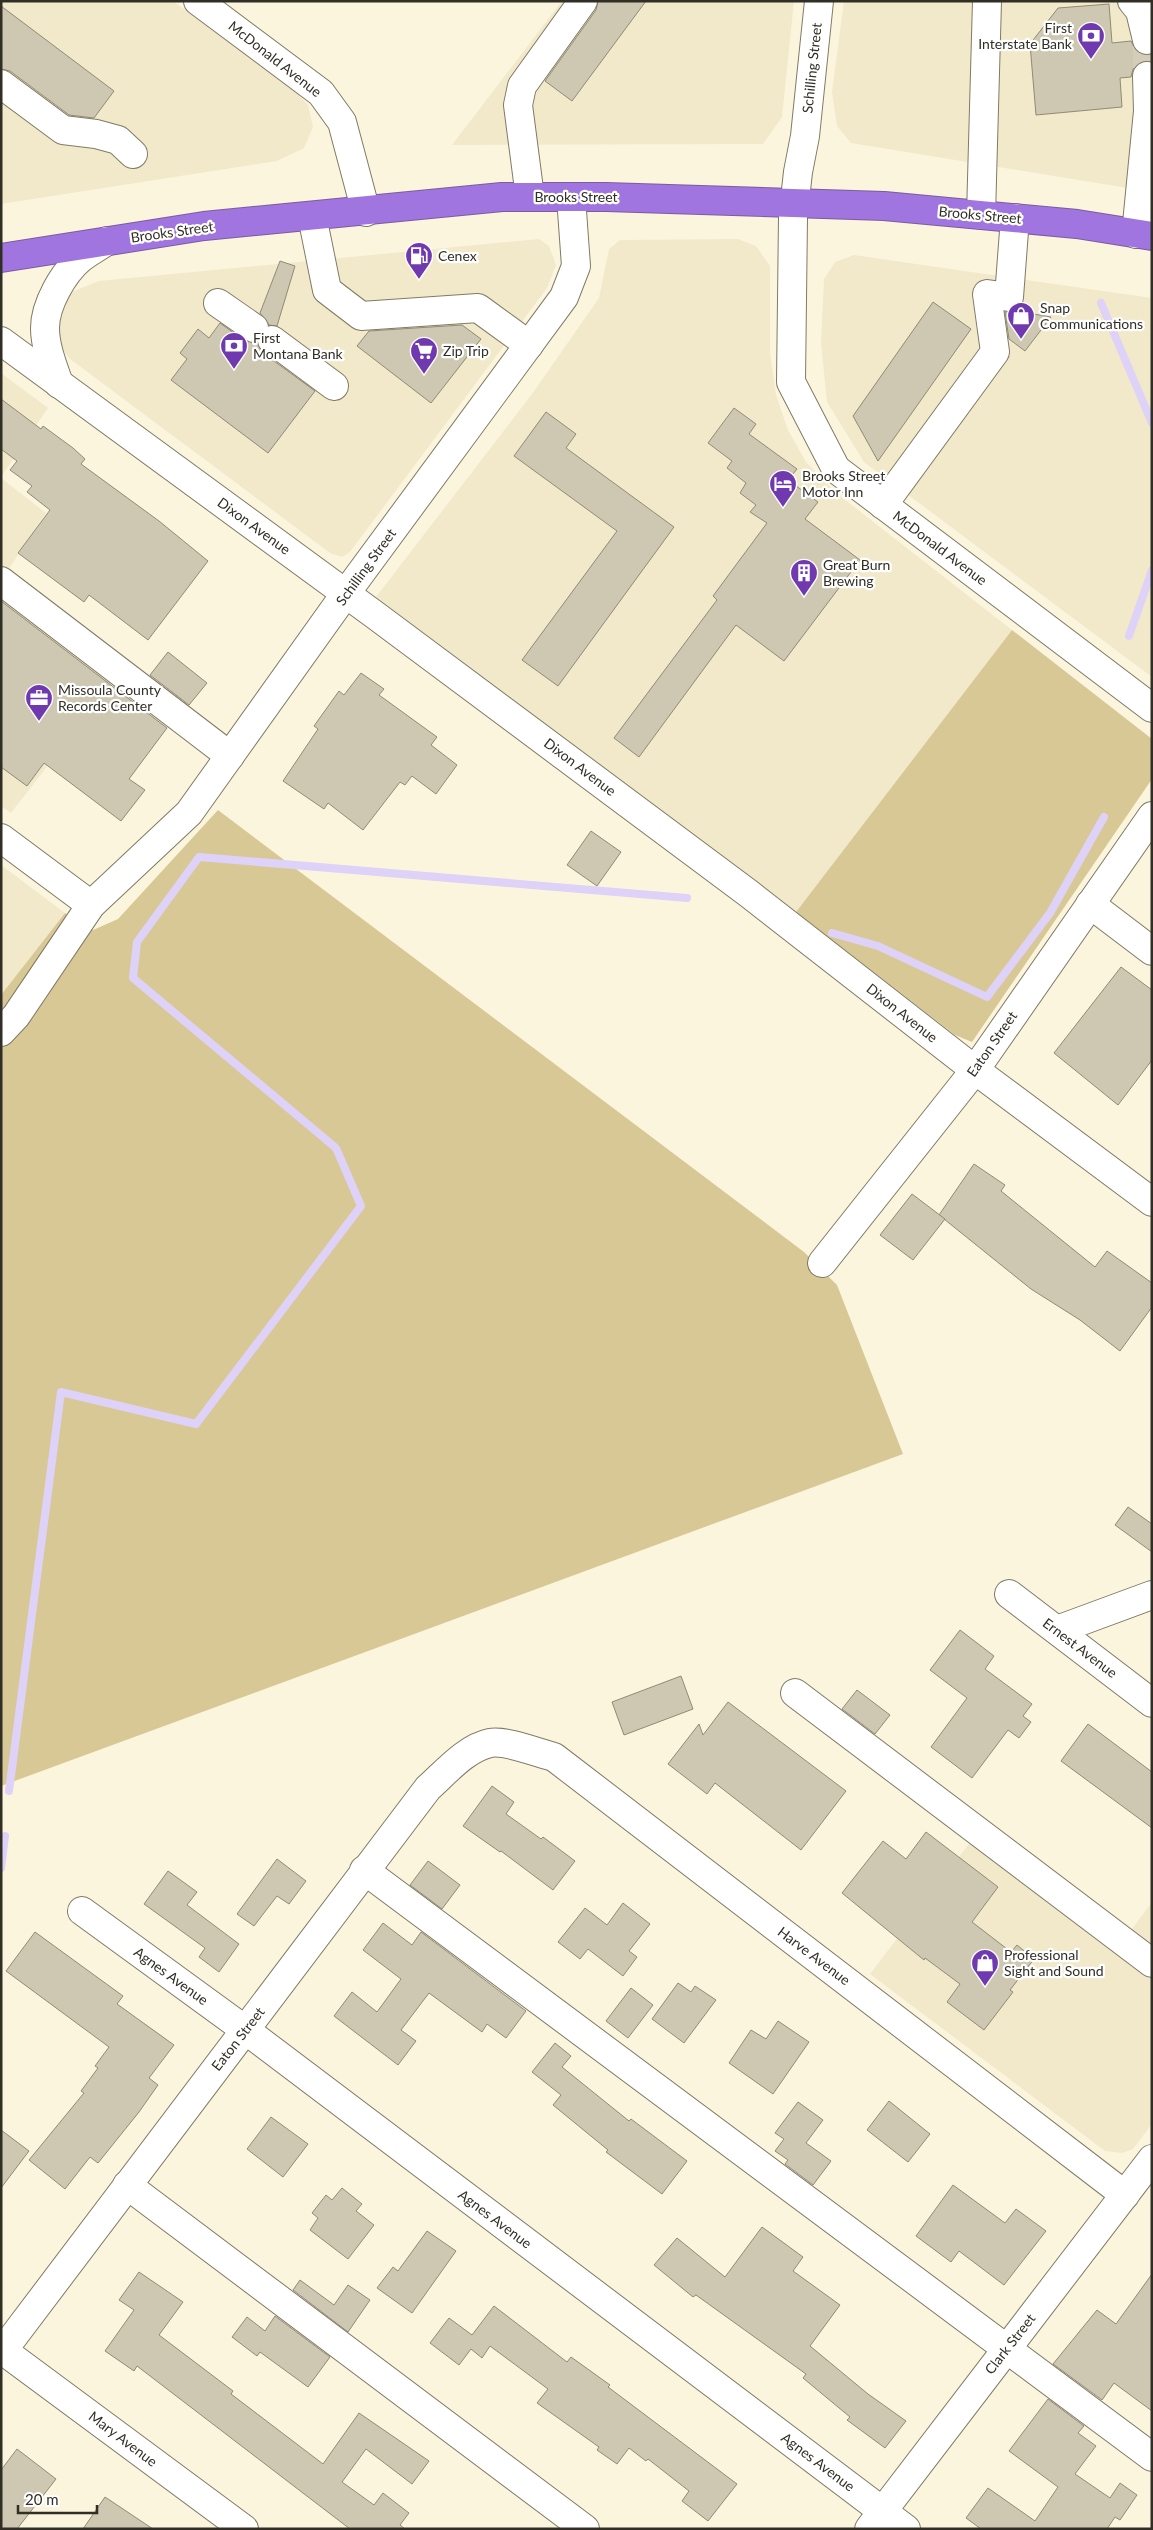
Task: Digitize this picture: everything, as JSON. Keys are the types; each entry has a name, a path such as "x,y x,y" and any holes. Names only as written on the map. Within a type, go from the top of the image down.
{"highway":[{"name":"Brooks Street","path":"1,258 204,226 366,212 502,197 571,197 884,206 1077,224 1144,235"}],"street":[{"name":"McDonald Avenue","path":"198,1 321,93 342,122 366,212"},
{"path":"530,197 518,105 522,86 583,1"},
{"name":"Schilling Street","path":"805,136 819,1"},
{"path":"981,215 987,1"},
{"path":"1132,1 1140,11 1147,40"},
{"path":"1144,235 1148,111 1147,76"},
{"path":"1,84 63,130 96,134 118,140 133,154"},
{"name":"McDonald Avenue","path":"805,136 794,204 791,382 836,470 1152,708"},
{"name":"Schilling Street","path":"1,1032 16,1016 91,905 189,813 346,593 564,298 576,266 571,197"},
{"path":"312,216 327,290 361,316 478,308 529,345"},
{"path":"883,505 995,352 987,294 1009,297 1015,218"},
{"path":"59,384 45,330 46,311 54,294 80,259 107,241"},
{"path":"218,303 334,386"},
{"name":"Dixon Avenue","path":"1,341 346,593 748,893 975,1070 1152,1202"},
{"path":"1,581 230,756"},
{"name":"Eaton Street","path":"822,1263 975,1070 1152,816"},
{"path":"1,838 91,905"},
{"path":"1090,904 1152,951"},
{"name":"Ernest Avenue","path":"1009,1594 1152,1703"},
{"path":"1057,1630 1152,1595"},
{"path":"795,1693 1152,1963"},
{"name":"Eaton Street","path":"2,2351 244,2030 275,1993 364,1870 428,1788 468,1752 491,1743"},
{"name":"Harve Avenue","path":"491,1743 513,1746 554,1757 1125,2195"},
{"path":"364,1870 1152,2456"},
{"name":"Agnes Avenue","path":"82,1911 244,2030 876,2520 906,2529"},
{"name":"Clark Street","path":"876,2520 1152,2159"},
{"path":"127,2185 585,2529"},
{"name":"Mary Avenue","path":"2,2351 244,2529"}],"shaded area":[{"path":"1,1 173,1 295,91 308,105 313,127 304,148 277,161 1,204"},
{"path":"562,1 794,1 782,117 763,144 452,145"},
{"path":"844,1 1152,1 1152,192 851,143 837,126 832,92"},
{"path":"539,239 549,246 556,265 547,288 350,552 342,557 330,553 70,359 56,340 56,309 64,295 99,281"},
{"path":"738,239 756,246 770,266 770,352 776,395 788,430 806,462 835,492 1012,630 796,912 376,597 532,394 599,298 609,249 620,240"},
{"path":"854,255 1152,298 1152,677 864,462 827,402 821,343 824,279 835,262"},
{"path":"1,373 48,408 1,477"},
{"name":"Missoula County Records Center","path":"1,478 46,513 6,573 125,666 11,813 1,806"},
{"path":"1012,630 1152,739 1152,779 972,1042 955,1035 796,912"},
{"path":"218,810 804,1252 837,1285 903,1454 1,1786 1,995 65,913 93,930 118,919"},
{"path":"1,865 65,913 1,995"},
{"path":"978,1832 1123,1941 1152,1902 1152,2124 1133,2149 1122,2153 1105,2151 870,1974"}],"building":[{"path":"598,1 646,1 572,101 545,81 596,10"},
{"name":"First Interstate Bank","path":"1109,4 1112,43 1131,41 1136,51 1143,55 1152,55 1152,62 1138,63 1133,69 1131,77 1120,78 1122,107 1036,115 1030,44 1058,8"},
{"path":"1,6 114,91 94,118 69,115 10,71 1,69"},
{"path":"280,261 295,266 277,326 269,325 260,313"},
{"path":"933,302 971,329 878,461 853,416"},
{"name":"Snap Communications","path":"1016,311 1051,317 1025,351 1009,339 1005,312"},
{"name":"First Montana Bank","path":"220,323 245,341 257,343 263,353 315,391 268,453 171,380 187,359 180,353 198,329 209,338"},
{"name":"Zip Trip","path":"462,325 481,339 431,403 357,346 369,331"},
{"path":"1,399 41,429 43,426 73,448 85,459 81,464 159,521 208,561 148,640 89,595 84,602 18,553 50,510 27,492 32,486 10,470 17,461 1,449"},
{"path":"734,408 756,424 749,434 797,469 788,480 818,502 805,519 860,560 784,661 736,625 639,757 614,738 717,600 713,596 767,523 750,512 756,505 740,493 746,483 727,468 732,461 708,443"},
{"path":"546,412 576,434 566,448 674,527 558,686 522,660 617,531 514,456"},
{"path":"1,601 167,728 129,779 145,790 121,821 44,763 27,786 1,767"},
{"path":"168,652 207,683 189,705 150,675"},
{"path":"361,673 384,689 379,695 437,737 431,745 457,765 436,794 412,776 405,785 400,782 363,830 328,803 324,809 283,781 318,729 314,726 339,691 344,695"},
{"path":"591,831 621,852 597,886 567,865"},
{"path":"1121,967 1152,990 1152,1060 1118,1105 1054,1053"},
{"path":"974,1164 1005,1185 1001,1191 1095,1267 1107,1251 1152,1283 1152,1307 1120,1351 1080,1320 1031,1289 939,1215"},
{"path":"912,1194 945,1219 913,1260 880,1235"},
{"path":"1128,1507 1152,1524 1152,1552 1115,1525"},
{"path":"960,1630 994,1656 985,1669 1032,1704 1023,1716 1031,1722 1019,1738 1008,1730 972,1778 931,1747 967,1698 930,1670"},
{"path":"681,1676 693,1709 624,1735 612,1702"},
{"path":"857,1690 890,1715 875,1734 842,1709"},
{"path":"728,1702 846,1791 801,1850 715,1783 707,1794 668,1764 699,1724 703,1735"},
{"path":"1088,1724 1152,1772 1152,1828 1061,1761"},
{"path":"492,1786 514,1802 506,1814 541,1839 543,1837 575,1861 553,1890 501,1851 463,1826"},
{"path":"926,1832 998,1887 972,1922 1011,1952 1017,1945 1034,1959 1010,1990 1013,1992 984,2030 947,2002 960,1984 925,1958 924,1960 842,1893 883,1841 906,1859"},
{"path":"277,1859 306,1881 289,1904 277,1896 254,1926 237,1914"},
{"path":"428,1861 460,1885 442,1909 410,1885"},
{"path":"168,1871 197,1892 187,1905 239,1944 219,1972 199,1957 205,1948 144,1904"},
{"path":"623,1903 650,1924 629,1951 637,1957 623,1976 588,1949 580,1959 558,1942 585,1908 607,1925"},
{"path":"383,1923 412,1945 421,1932 526,2011 506,2038 487,2024 482,2032 429,1993 401,2030 416,2041 398,2065 334,2016 352,1992 377,2012 401,1979 363,1950"},
{"path":"35,1932 123,1996 117,2004 174,2045 149,2078 158,2085 139,2112 98,2163 90,2157 65,2189 29,2160 84,2093 81,2091 98,2068 95,2066 109,2047 6,1971"},
{"path":"678,1983 691,1992 695,1986 716,2000 684,2043 652,2019"},
{"path":"631,1988 653,2005 628,2038 606,2021"},
{"path":"778,2021 809,2042 773,2094 729,2063 751,2030 766,2039"},
{"path":"555,2043 571,2056 562,2067 629,2121 631,2119 687,2161 662,2194 606,2152 608,2150 553,2105 561,2095 532,2072"},
{"path":"889,2101 930,2134 908,2162 867,2130"},
{"path":"798,2102 823,2120 806,2143 831,2161 813,2185 785,2164 788,2160 775,2151 784,2139 775,2133"},
{"path":"271,2117 308,2144 283,2177 247,2149"},
{"path":"1,2130 29,2151 1,2188"},
{"path":"953,2185 1005,2223 1016,2209 1046,2231 1004,2285 959,2251 951,2262 916,2236"},
{"path":"342,2188 362,2204 356,2211 374,2225 348,2259 310,2230 318,2218 312,2213 326,2195 332,2200"},
{"path":"762,2227 803,2257 793,2271 840,2305 810,2346 868,2394 906,2421 885,2448 847,2420 850,2417 803,2378 806,2374 696,2295 693,2297 654,2265 677,2238 725,2277"},
{"path":"427,2231 456,2251 412,2313 377,2288 393,2267 398,2271"},
{"path":"139,2272 183,2302 159,2335 233,2391 231,2394 323,2464 359,2413 429,2461 412,2484 366,2449 342,2482 374,2505 383,2493 409,2513 400,2525 405,2529 350,2529 137,2366 134,2371 105,2351 134,2310 119,2300"},
{"path":"1152,2274 1152,2411 1114,2383 1102,2400 1053,2364 1097,2310 1116,2324"},
{"path":"300,2280 334,2305 348,2285 370,2300 348,2332 293,2290"},
{"path":"494,2306 567,2362 571,2357 610,2385 608,2387 737,2484 708,2521 682,2501 689,2491 648,2459 646,2461 629,2448 617,2464 597,2450 599,2447 537,2403 548,2389 490,2346 482,2358 471,2349 459,2365 430,2343 449,2318 472,2335"},
{"path":"275,2316 330,2357 308,2387 260,2352 257,2356 232,2337 247,2317 265,2331"},
{"path":"1048,2399 1084,2426 1078,2433 1096,2446 1075,2474 1110,2498 1120,2483 1137,2495 1120,2520 1115,2517 1107,2529 981,2529 966,2518 988,2488 1035,2521 1058,2487 1009,2451"},
{"path":"17,2449 56,2479 17,2529 1,2529 1,2470"},
{"path":"105,2497 153,2529 83,2529"}],"waterway":[{"path":"1101,303 1152,423"},
{"path":"1129,636 1152,570"},
{"path":"832,933 878,946 987,997 1050,913 1104,817"},
{"path":"9,1791 61,1392 196,1424 361,1206 336,1148 133,978 137,942 199,857 687,898"},
{"path":"1,1868 5,1836"}],"tunnel":[{"path":"1147,40 1147,76"}],"place":[{"name":"First Interstate Bank","path":"1091,60"},
{"name":"Cenex","path":"419,280"},
{"name":"Snap Communications","path":"1021,340"},
{"name":"First Montana Bank","path":"234,370"},
{"name":"Zip Trip","path":"424,375"},
{"name":"Brooks Street Motor Inn","path":"783,508"},
{"name":"Great Burn Brewing","path":"804,597"},
{"name":"Missoula County Records Center","path":"39,722"},
{"name":"Professional Sight and Sound","path":"985,1987"}]}
